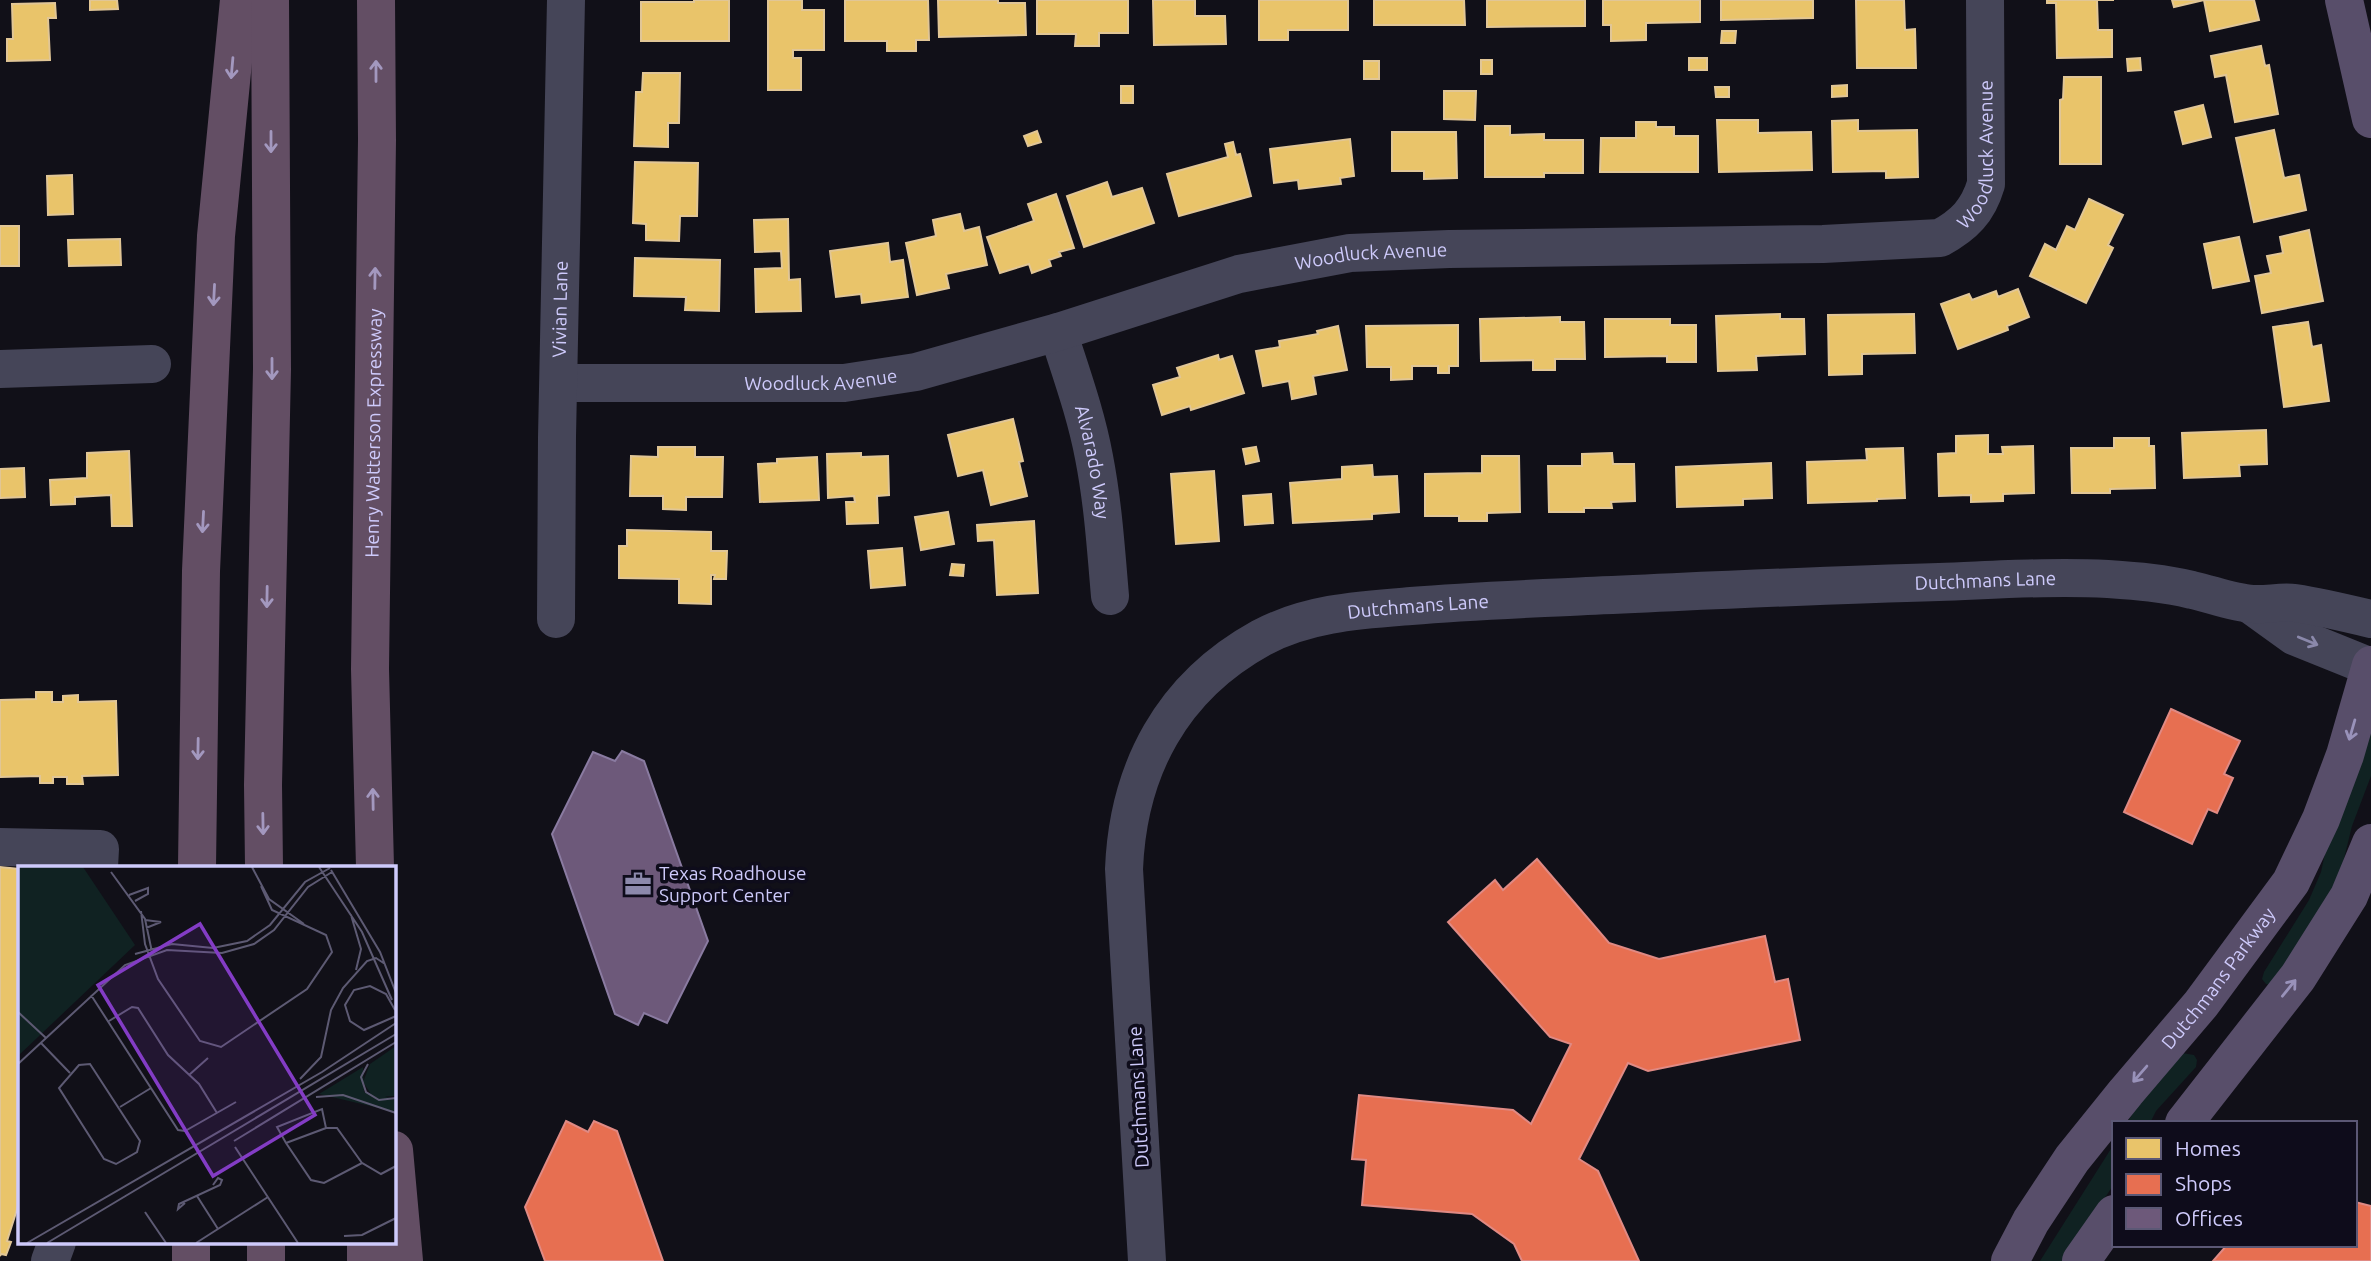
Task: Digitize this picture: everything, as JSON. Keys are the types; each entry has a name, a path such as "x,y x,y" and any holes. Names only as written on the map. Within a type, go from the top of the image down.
{"highway":[{"path":"197,866 201,571 216,236 239,0"},
{"path":"264,866 263,785 272,369 270,0"},
{"name":"Henry Watterson Expressway","path":"375,866 370,669 377,140 376,0"},
{"path":"396,1172 404,1261"}],"main road":[{"path":"2344,0 2371,119"},
{"name":"Dutchmans Parkway","path":"2010,1261 2031,1220 2072,1159 2201,1004 2291,882 2321,819 2345,755 2371,666"},
{"path":"2186,1121 2298,977 2349,896 2371,843"},
{"path":"2081,1261 2112,1217"}],"street":[{"name":"Vivian Lane","path":"556,619 566,0"},
{"name":"Woodluck Avenue","path":"560,383 844,383 916,372 1058,332 1239,274 1350,253 1449,249 1823,244 1940,238 1970,217 1982,200 1986,184 1985,0"},
{"name":"Alvarado Way","path":"1058,332 1094,455 1105,529 1110,596"},
{"path":"0,369 152,364"},
{"name":"Dutchmans Lane","path":"1147,1261 1124,869 1130,808 1148,759 1169,721 1189,695 1211,673 1261,638 1308,619 1359,610 1459,602 1837,585 2104,579 2153,582 2251,605 2292,602 2371,619"},
{"name":"Dutchmans Lane","path":"2251,605 2294,636 2371,666"},
{"path":"0,847 100,858"},
{"path":"50,1261 56,1244"}],"shaded area":[{"path":"2371,722 2371,776 2352,826 2337,887 2273,986 2266,984 2262,979 2264,972 2309,900 2321,872 2329,835"},
{"path":"2182,1053 2194,1055 2197,1060 2196,1067 2156,1111 2151,1121 2128,1121 2142,1098"},
{"path":"2112,1147 2112,1187 2064,1261 2040,1261"}],"building: Homes":[{"path":"90,0 117,0 118,9 90,10"},
{"path":"729,0 729,41 641,41 641,2"},
{"path":"768,0 802,0 802,10 824,10 824,50 793,50 793,58 801,58 801,90 768,90"},
{"path":"845,0 928,0 929,40 916,40 916,51 887,51 887,41 845,41"},
{"path":"938,0 1025,3 1026,35 939,37"},
{"path":"1037,0 1128,0 1128,33 1099,33 1099,46 1075,46 1076,34 1037,34"},
{"path":"1153,0 1195,0 1195,16 1225,16 1226,44 1154,45"},
{"path":"1259,0 1348,0 1348,30 1288,30 1288,40 1259,40"},
{"path":"1374,0 1464,0 1465,25 1374,25"},
{"path":"1487,0 1585,0 1585,26 1487,27"},
{"path":"1603,0 1700,0 1700,22 1646,23 1646,40 1611,41 1611,25 1603,25"},
{"path":"1721,0 1813,0 1813,18 1721,20"},
{"path":"1856,0 1904,0 1905,30 1915,29 1916,68 1857,68"},
{"path":"2047,0 2097,0 2098,30 2112,30 2112,57 2057,58 2056,3 2047,3"},
{"path":"2172,0 2204,0 2174,7"},
{"path":"2204,0 2254,0 2259,20 2210,31"},
{"path":"55,3 56,18 48,18 50,60 7,61 7,39 13,39 12,4"},
{"path":"1722,31 1736,31 1735,43 1721,43"},
{"path":"2261,46 2265,66 2269,65 2278,114 2235,122 2226,75 2215,77 2211,56"},
{"path":"1689,58 1707,58 1707,70 1689,70"},
{"path":"2140,58 2141,70 2128,71 2127,59"},
{"path":"1481,60 1492,60 1492,74 1481,74"},
{"path":"1364,61 1379,61 1379,79 1364,79"},
{"path":"643,73 680,73 679,123 668,123 668,147 634,146 636,92 642,92"},
{"path":"2064,77 2101,77 2101,164 2060,164 2060,100 2063,99"},
{"path":"1847,85 1847,96 1832,97 1832,86"},
{"path":"1121,86 1133,86 1133,103 1121,103"},
{"path":"1715,87 1729,87 1729,97 1716,97"},
{"path":"1444,91 1476,91 1475,120 1444,119"},
{"path":"2203,105 2211,137 2183,144 2175,112"},
{"path":"1717,120 1758,120 1758,133 1811,132 1812,170 1719,172"},
{"path":"1858,120 1858,131 1917,130 1918,177 1886,178 1886,171 1833,172 1832,121"},
{"path":"1636,122 1656,122 1656,127 1674,127 1674,136 1698,136 1698,172 1600,172 1601,138 1636,138"},
{"path":"1485,126 1510,126 1510,135 1544,134 1544,140 1583,140 1583,173 1544,173 1544,177 1485,177"},
{"path":"2274,130 2284,178 2299,175 2306,210 2254,222 2236,138"},
{"path":"1037,131 1041,142 1028,146 1024,136"},
{"path":"1392,132 1456,132 1457,178 1424,179 1424,171 1392,171"},
{"path":"1350,139 1354,176 1340,178 1341,184 1299,189 1298,180 1274,183 1270,149"},
{"path":"1233,142 1236,155 1240,154 1251,196 1179,216 1167,174 1228,157 1225,144"},
{"path":"635,162 698,163 697,216 680,216 679,241 646,240 646,224 633,223"},
{"path":"72,175 73,214 48,215 47,176"},
{"path":"1107,182 1112,197 1142,188 1154,223 1084,247 1067,196"},
{"path":"1056,194 1074,248 1059,252 1061,256 1049,260 1051,266 1032,273 1029,264 1000,273 987,237 1034,221 1028,204"},
{"path":"2089,199 2123,215 2108,245 2113,248 2086,303 2030,276 2045,244 2056,250 2067,226 2075,230"},
{"path":"960,214 964,231 979,227 987,265 946,274 949,288 917,295 906,243 936,236 933,220"},
{"path":"788,219 789,280 800,279 801,311 756,312 755,269 782,268 781,251 755,252 754,220"},
{"path":"0,226 19,226 19,266 0,266"},
{"path":"2309,230 2323,301 2262,313 2255,276 2271,273 2267,256 2283,253 2280,237"},
{"path":"2239,237 2249,281 2213,288 2204,244"},
{"path":"120,239 121,265 69,266 68,240"},
{"path":"888,243 890,262 903,260 908,297 862,303 861,294 836,297 830,251"},
{"path":"635,258 720,260 719,311 685,310 686,297 634,296"},
{"path":"2018,289 2029,317 2007,326 2008,330 1958,349 1941,304 1969,294 1972,300 1996,291 1998,297"},
{"path":"1780,314 1780,319 1804,319 1805,354 1756,356 1757,370 1718,371 1716,316"},
{"path":"1914,314 1915,353 1862,354 1862,374 1829,375 1828,315"},
{"path":"1560,317 1560,322 1584,322 1585,359 1555,359 1555,370 1533,370 1533,360 1481,361 1480,319"},
{"path":"1605,319 1670,319 1670,325 1696,325 1696,362 1667,362 1667,356 1605,357"},
{"path":"2308,322 2312,347 2321,345 2329,401 2284,407 2273,327"},
{"path":"1458,325 1458,366 1449,366 1449,373 1438,373 1438,366 1412,366 1412,379 1391,380 1391,367 1367,367 1366,326"},
{"path":"1338,326 1347,370 1313,376 1316,394 1292,399 1289,381 1263,386 1256,351 1280,347 1279,341 1318,334 1317,331"},
{"path":"1218,355 1219,360 1232,356 1244,393 1191,410 1190,406 1162,415 1153,385 1180,377 1177,368"},
{"path":"1013,419 1023,461 1019,462 1027,496 991,505 983,470 958,476 948,435"},
{"path":"2266,430 2267,464 2239,465 2240,476 2184,478 2182,433"},
{"path":"1988,435 1988,454 2003,454 2002,447 2033,446 2034,493 2003,494 2003,501 1971,502 1971,495 1939,496 1938,454 1956,453 1956,436"},
{"path":"2114,438 2149,438 2149,446 2154,446 2155,488 2110,489 2110,493 2072,493 2071,448 2114,448"},
{"path":"658,447 695,447 695,457 723,457 722,497 686,497 686,510 663,509 663,496 630,496 631,456 658,457"},
{"path":"1256,447 1259,461 1246,464 1243,449"},
{"path":"1903,448 1905,498 1808,503 1807,462 1867,460 1866,449"},
{"path":"129,451 132,526 112,526 111,495 75,497 75,504 51,505 50,480 87,478 87,453"},
{"path":"861,453 861,457 888,456 889,495 877,496 878,523 847,524 846,502 855,502 854,496 828,498 827,454"},
{"path":"1612,453 1613,464 1634,464 1635,501 1611,502 1612,508 1584,508 1584,512 1549,512 1548,466 1582,466 1582,454"},
{"path":"1482,456 1519,456 1520,512 1487,513 1487,521 1459,521 1459,516 1425,516 1425,474 1482,473"},
{"path":"817,457 819,500 760,502 758,464 777,463 777,459"},
{"path":"1771,463 1772,498 1743,499 1743,505 1677,507 1676,467"},
{"path":"1372,465 1373,477 1397,476 1399,512 1372,514 1372,519 1293,523 1290,483 1342,479 1342,467"},
{"path":"24,468 25,497 0,498 0,469"},
{"path":"1214,471 1219,541 1176,544 1171,474"},
{"path":"1271,494 1273,523 1245,525 1243,496"},
{"path":"948,512 954,544 921,550 915,517"},
{"path":"1034,521 1038,593 997,595 994,540 978,541 977,525"},
{"path":"627,530 711,532 711,551 727,551 726,579 714,579 715,575 711,575 711,604 679,603 679,579 619,578 619,546 627,546"},
{"path":"902,548 905,585 871,588 868,551"},
{"path":"952,564 964,565 963,576 950,575"},
{"path":"36,692 52,692 52,702 63,702 63,696 78,695 78,702 116,701 118,775 82,776 83,784 67,784 67,777 53,777 53,783 40,783 40,776 0,777 0,700 36,699"},
{"path":"0,867 18,869 18,1206 7,1241 11,1242 6,1255 0,1256"}],"building: Shops":[{"path":"2171,709 2240,741 2224,774 2233,778 2217,813 2208,809 2192,844 2124,812"},
{"path":"1537,859 1609,943 1659,959 1765,936 1775,982 1788,979 1800,1040 1648,1071 1628,1063 1579,1159 1598,1171 1639,1261 1522,1261 1514,1244 1472,1214 1362,1205 1366,1160 1352,1159 1359,1095 1513,1110 1531,1124 1571,1044 1550,1037 1448,922 1495,880 1503,890"},
{"path":"566,1121 588,1132 594,1121 617,1131 663,1261 545,1261 525,1207"},
{"path":"2357,1202 2371,1206 2371,1261 2213,1261 2225,1247 2357,1247"}],"building: Offices":[{"path":"622,751 644,761 708,941 667,1023 644,1013 638,1025 615,1014 552,834 593,752 615,761"}],"place":[{"name":"Texas Roadhouse Support Center","path":"638,884"}]}
